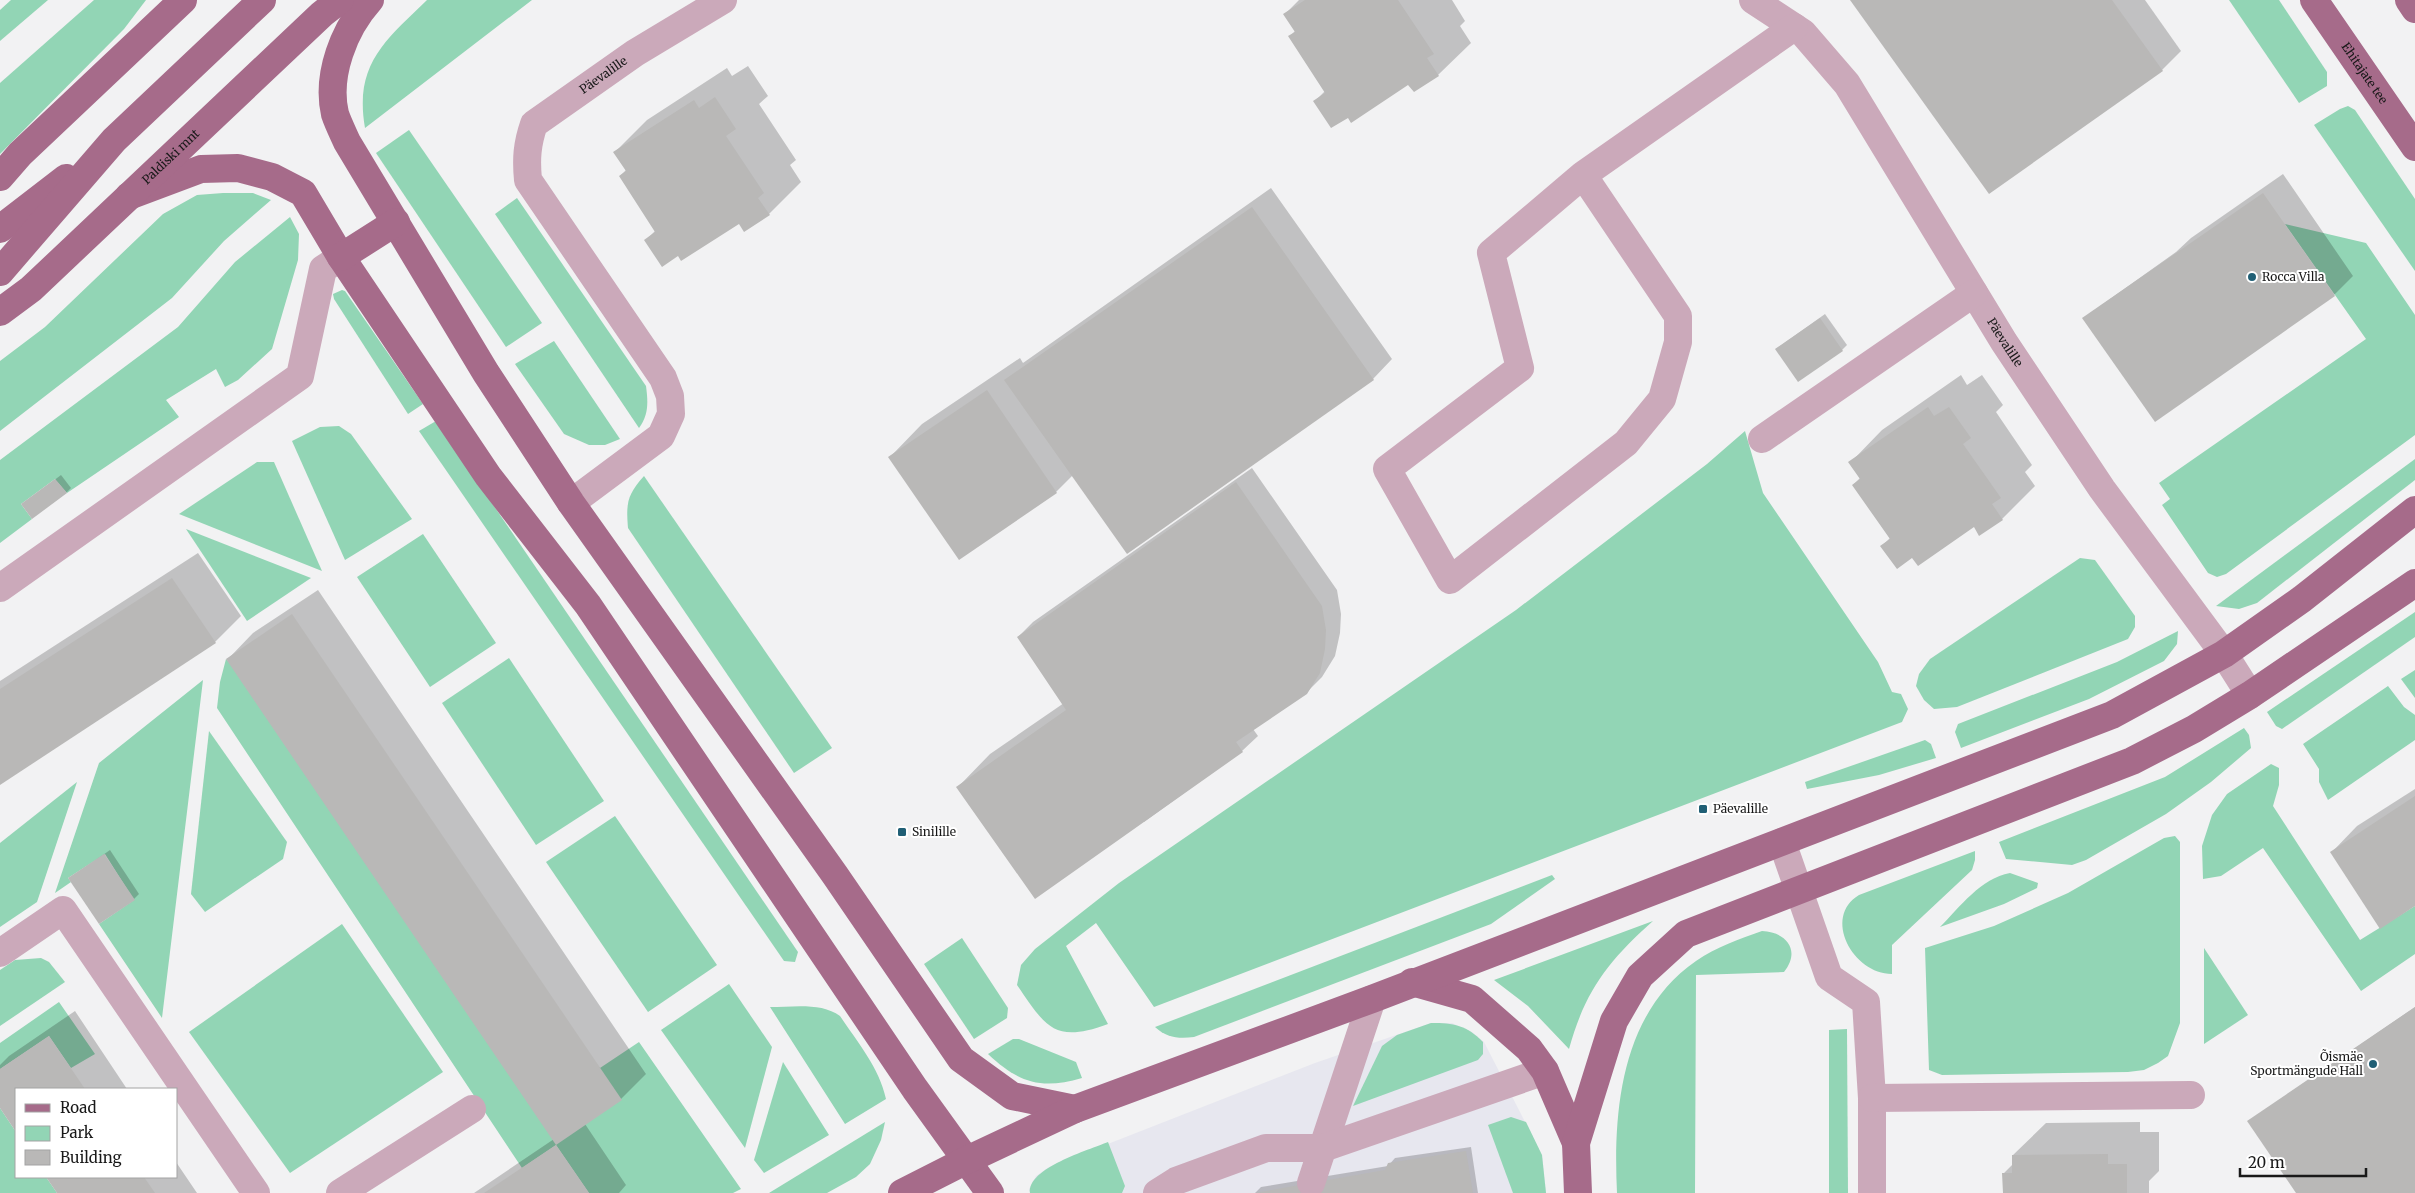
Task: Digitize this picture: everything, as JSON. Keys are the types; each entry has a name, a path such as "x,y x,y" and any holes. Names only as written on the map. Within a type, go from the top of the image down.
{"main road":[{"path":"0,229 114,140 262,0"},
{"name":"Paldiski mnt","path":"0,312 31,289 322,14 340,0"},
{"path":"370,0 350,29 340,52 332,88 336,114 347,142 486,373 570,503 836,875 961,1059 1012,1096 1075,1109"},
{"name":"Ehitajate tee","path":"2314,0 2415,147"},
{"path":"2409,0 2415,9"},
{"path":"0,177 20,154 174,6"},
{"path":"0,272 114,140"},
{"path":"129,196 201,169 238,168 272,177 303,193 340,257 488,476 588,605 910,1081 990,1193"},
{"path":"340,257 396,222"},
{"path":"902,1193 1075,1109 1372,998 2112,715 2224,654 2302,599 2415,510"},
{"path":"1578,1193 1576,1143 1614,1021 1640,976 1686,934 2132,761 2194,729 2250,695 2415,583"},
{"path":"1412,982 1472,999 1529,1049 1545,1070 1576,1143"}],"street":[{"name":"Päevalille","path":"570,503 660,436 671,414 670,396 663,378 528,180 526,148 534,124 635,54 723,0"},
{"name":"Päevalille","path":"1753,0 1803,33 1827,58 1847,84 1974,293 2102,489 2224,654 2250,695"},
{"path":"1583,175 1678,316 1678,342 1662,399 1626,443 1450,580 1387,470 1520,368 1491,253 1583,175 1794,27"},
{"path":"0,588 300,376 323,269 340,257"},
{"path":"1762,439 1974,293"},
{"path":"1782,842 1829,977 1866,1002 1872,1098 1872,1193"},
{"path":"0,953 63,910 256,1193"},
{"path":"1311,1183 1372,998"},
{"path":"1157,1193 1176,1182 1266,1148 1323,1148 1545,1070"},
{"path":"1872,1098 2191,1095"},
{"path":"340,1193 472,1109"}],"shaded area":[{"path":"1431,1023 1452,1023 1472,1032 1484,1042 1542,1155 1546,1193 1030,1193 1029,1189 1036,1176 1049,1167 1315,1063"}],"green space":[{"path":"11,0 48,0 0,41 0,10"},
{"path":"94,0 146,0 124,29 0,154 0,83"},
{"path":"427,0 532,0 365,128 364,87 376,55 398,28"},
{"path":"2229,0 2279,0 2327,72 2327,86 2299,103"},
{"path":"2348,106 2355,110 2415,199 2415,271 2314,125"},
{"path":"409,130 542,323 506,347 376,153"},
{"path":"253,193 271,200 224,241 172,298 0,431 0,361 45,327 163,214 197,195"},
{"path":"517,198 646,386 647,408 645,418 639,428 495,214"},
{"path":"290,217 299,234 298,260 272,349 238,380 225,387 216,369 166,400 179,417 67,493 55,479 21,504 32,519 0,543 0,460 178,327 235,262"},
{"path":"2285,224 2366,243 2415,315 2415,435 2226,574 2217,577 2208,573 2162,505 2170,499 2159,483 2366,339"},
{"path":"342,290 345,291 423,404 408,414 334,299 333,294"},
{"path":"554,341 620,439 605,445 589,445 564,434 515,364"},
{"path":"436,421 798,952 795,962 784,961 419,431"},
{"path":"339,426 351,434 412,519 345,560 292,441 320,427"},
{"path":"1745,431 1763,493 1878,662 1892,692 1901,694 1908,709 1902,722 1154,1007 1096,923 1066,946 1108,1024 1090,1030 1063,1032 1053,1028 1036,1012 1017,985 1021,965 1035,949 1119,883 1516,610 1707,464"},
{"path":"2415,459 2415,480 2257,603 2239,609 2216,606"},
{"path":"257,462 274,462 322,571 179,514"},
{"path":"644,476 832,748 794,773 628,528 627,512 629,500 634,489"},
{"path":"186,529 311,578 247,621"},
{"path":"423,534 496,643 430,687 357,577"},
{"path":"2080,558 2095,560 2135,616 2135,627 2128,639 1957,707 1934,709 1924,700 1916,686 1919,674 1930,659"},
{"path":"2415,612 2415,637 2282,729 2276,726 2267,712"},
{"path":"2178,631 2177,644 2164,661 2089,699 1961,748 1955,732 1958,724 2117,662"},
{"path":"509,658 604,801 536,845 442,703"},
{"path":"226,659 600,1068 639,1042 741,1189 733,1193 589,1193 556,1145 522,1168 217,708 220,682"},
{"path":"2415,670 2415,698 2401,679"},
{"path":"203,680 162,1018 99,924 134,900 105,854 68,878 71,882 55,893 99,763"},
{"path":"2388,686 2404,707 2415,715 2415,740 2328,800 2319,782 2319,769 2303,744"},
{"path":"2244,728 2249,735 2251,748 2211,782 2166,814 2086,860 2072,865 2006,859 1999,842 2165,777"},
{"path":"209,731 287,842 283,859 205,912 191,894"},
{"path":"1925,740 1931,744 1936,758 1879,775 1807,789 1805,782"},
{"path":"2271,764 2279,768 2279,785 2273,806 2360,940 2415,906 2415,954 2361,991 2263,848 2221,876 2203,879 2202,846 2212,815 2227,794"},
{"path":"77,782 37,902 0,927 0,843"},
{"path":"615,816 717,965 648,1012 546,862"},
{"path":"2175,836 2180,842 2180,1023 2168,1056 2144,1070 2128,1072 1942,1075 1929,1070 1925,948 1994,926 2068,893 2164,838"},
{"path":"1975,851 1972,870 1892,945 1892,974 1878,972 1865,965 1855,955 1847,943 1843,930 1843,917 1848,905 1859,895"},
{"path":"2010,873 2038,883 2037,888 2004,904 1940,927 1980,887 1999,876"},
{"path":"1552,875 1555,879 1491,924 1194,1037 1173,1037 1155,1027"},
{"path":"1653,921 1623,950 1600,978 1575,1028 1569,1049 1528,1006 1494,980"},
{"path":"342,924 443,1072 290,1173 189,1032"},
{"path":"1762,931 1778,935 1789,944 1791,957 1784,972 1696,975 1695,1193 1617,1193 1617,1129 1620,1097 1627,1065 1637,1035 1651,1008 1671,982 1696,961 1720,947"},
{"path":"962,938 1008,1008 1007,1018 974,1039 924,964"},
{"path":"2204,948 2248,1015 2204,1044"},
{"path":"41,958 49,962 65,982 0,1026 0,970 15,960"},
{"path":"729,984 772,1047 745,1148 661,1030"},
{"path":"59,1002 95,1054 71,1068 49,1036 0,1069 0,1043"},
{"path":"770,1007 816,1007 840,1016 873,1066 883,1087 886,1099 845,1124"},
{"path":"1431,1023 1459,1026 1471,1032 1483,1042 1483,1054 1478,1060 1353,1106 1382,1046 1397,1035"},
{"path":"1847,1029 1848,1193 1829,1193 1829,1030"},
{"path":"1013,1039 1019,1039 1076,1062 1082,1078 1067,1082 1042,1083 1021,1078 1010,1072 988,1054"},
{"path":"783,1062 829,1135 764,1173 754,1160"},
{"path":"0,1108 15,1130 15,1178 47,1178 57,1193 0,1193"},
{"path":"1511,1117 1526,1122 1542,1155 1546,1193 1513,1193 1488,1125"},
{"path":"885,1122 881,1140 870,1164 856,1177 827,1193 769,1193"},
{"path":"1108,1142 1125,1186 1122,1193 1030,1193 1032,1184 1048,1168 1074,1155"}],"building":[{"path":"1305,0 1398,0 1434,54 1427,58 1439,76 1414,92 1408,85 1351,123 1348,118 1331,128 1313,101 1325,93 1288,36 1295,32 1283,14"},
{"path":"1850,0 2112,0 2163,71 1989,194"},
{"path":"715,97 736,129 726,136 764,193 758,198 770,215 744,232 739,224 681,261 678,256 662,267 644,240 655,232 619,176 626,171 613,152 694,100 699,108"},
{"path":"2263,193 2335,296 2155,422 2082,318"},
{"path":"1252,207 1374,380 1127,554 1004,380"},
{"path":"1820,318 1843,351 1798,382 1775,349"},
{"path":"987,390 1057,493 959,560 888,457"},
{"path":"1928,407 1934,416 1949,407 1971,438 1963,444 2001,498 1992,504 2003,520 1979,536 1974,527 1918,566 1912,558 1897,569 1880,546 1890,539 1852,485 1860,479 1848,462"},
{"path":"55,479 67,493 32,519 21,504"},
{"path":"1236,482 1322,606 1326,630 1325,649 1320,673 1307,694 1236,742 1243,752 1035,899 956,787 1066,710 1017,637"},
{"path":"172,578 216,643 0,785 0,689"},
{"path":"292,614 622,1100 556,1145 226,659"},
{"path":"2415,796 2415,906 2380,929 2330,852"},
{"path":"104,854 135,900 99,924 68,878"},
{"name":"Õismäe Sportmängude Hall","path":"2415,1007 2415,1193 2296,1193 2247,1121"},
{"path":"49,1036 84,1088 15,1088 15,1130 0,1108 0,1069"},
{"path":"556,1145 589,1193 484,1193"},
{"path":"1466,1151 1473,1193 1255,1193 1385,1170 1388,1163"},
{"path":"2108,1154 2108,1164 2127,1164 2127,1193 2003,1193 2002,1173 2012,1173 2012,1155"},
{"path":"47,1178 145,1178 155,1193 57,1193"}],"place":[{"name":"Rocca Villa","path":"2252,277"},
{"name":"Päevalille","path":"1703,809"},
{"name":"Sinilille","path":"902,832"},
{"name":"Õismäe Sportmängude Hall","path":"2373,1064"}]}
